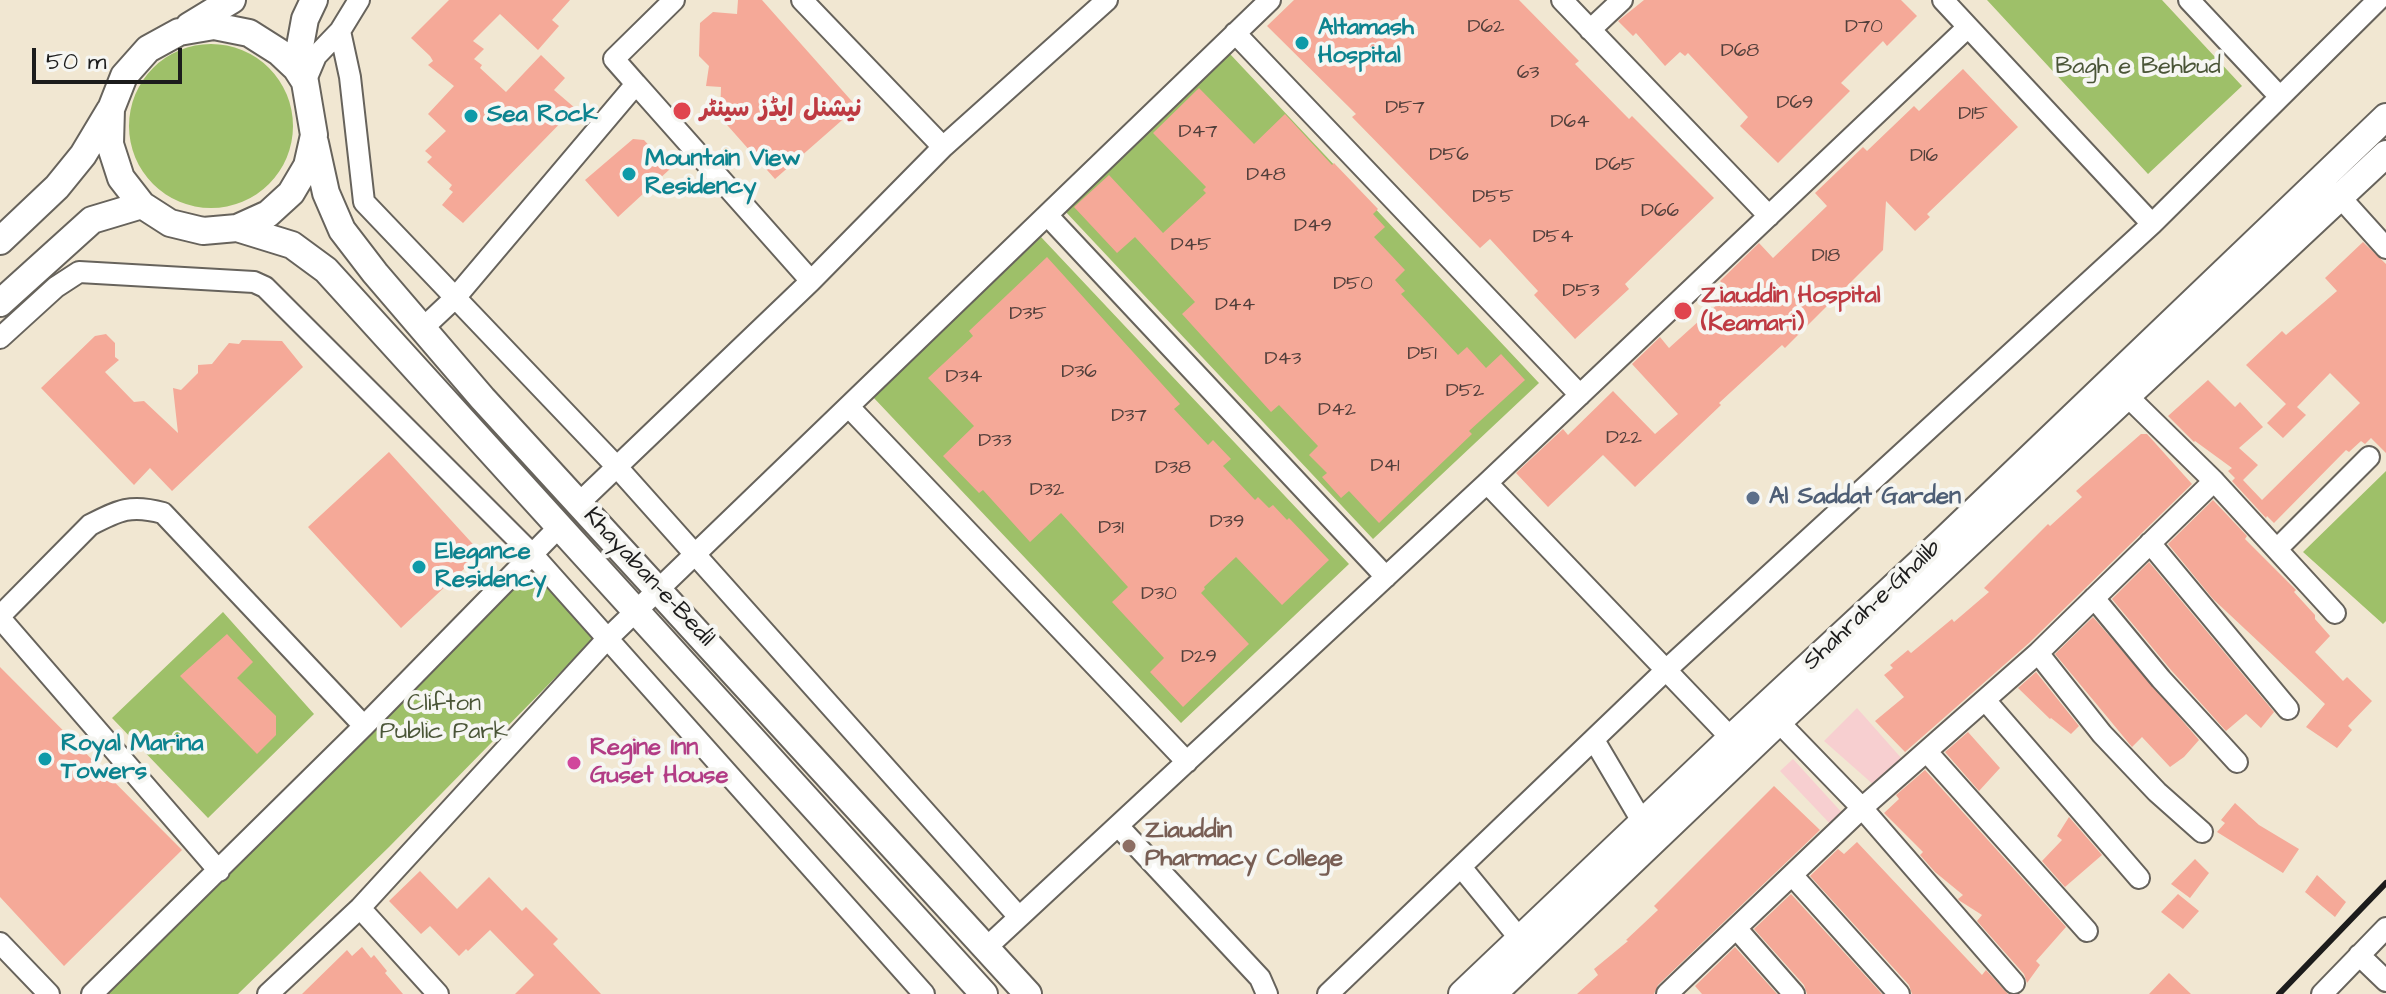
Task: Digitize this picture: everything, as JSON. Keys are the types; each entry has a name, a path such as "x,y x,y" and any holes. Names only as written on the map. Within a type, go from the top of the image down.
{"main road":[{"path":"0,241 57,187 83,155 111,109 124,76 148,49 232,0"},
{"path":"111,109 110,144 121,178 142,205 170,223 203,231 237,228 268,214 291,193 307,166 314,135 300,75 305,19 314,0"},
{"path":"179,32 214,26 249,33 279,52 300,75"},
{"name":"Shahrah-e-Ghalib","path":"2118,388 2386,117"},
{"name":"Khayaban-e-Bedil","path":"314,135 326,193 342,230 423,328 483,399 1028,994"},
{"name":"Shahrah-e-Ghalib","path":"1493,994 1940,544 2386,154"},
{"path":"0,303 92,220 142,205"},
{"name":"Khayaban-e-Bedil","path":"237,228 292,245 326,270 984,994"},
{"name":"Shahrah-e-Ghalib","path":"1462,994 1731,738 1772,714"}],"street":[{"path":"300,75 340,31 359,0"},
{"path":"674,0 614,59 811,281"},
{"path":"802,0 943,147"},
{"path":"579,503 811,281 943,147 1107,0"},
{"path":"268,994 360,908 635,611 1270,0"},
{"path":"1562,0 1769,216"},
{"path":"1590,30 1622,0"},
{"path":"1943,0 2152,224"},
{"path":"2189,0 2280,97"},
{"path":"1328,994 1666,670 2152,224 2378,0"},
{"path":"987,947 1487,483 1968,27"},
{"path":"340,31 350,77 364,202 617,467 1019,917"},
{"path":"1235,33 1580,395"},
{"path":"423,328 455,298 636,84"},
{"path":"2340,197 2386,248"},
{"path":"1047,215 1386,577"},
{"path":"0,338 56,287 79,272 254,282 273,294 533,555 924,994"},
{"path":"2118,388 2214,481 2335,613"},
{"path":"849,407 1187,762"},
{"path":"2277,549 2369,457"},
{"path":"1679,990 1736,928 1862,808 2038,653 2214,481"},
{"path":"1487,483 1731,738"},
{"path":"219,871 0,617 90,525 138,506 163,513 364,726"},
{"path":"92,994 364,726 559,527"},
{"path":"2150,543 2288,709"},
{"path":"2094,598 2161,679 2237,762"},
{"path":"2038,653 2102,734 2157,792 2202,832"},
{"path":"1985,700 2139,878"},
{"path":"1772,714 1862,808 2014,983"},
{"path":"1594,740 1643,823"},
{"path":"1927,752 2087,931"},
{"path":"1118,826 1260,978 1267,994"},
{"path":"1461,867 1520,939"},
{"path":"1792,875 1899,994"},
{"path":"360,908 438,994"},
{"path":"1736,928 1794,994"},
{"path":"2322,994 2386,928"},
{"path":"0,943 49,994"},
{"path":"2359,955 2386,981"}],"shaded area":[{"path":"1857,708 1903,760 1875,786 1824,741"},
{"path":"1793,759 1845,816 1834,828 1780,771"}],"green space":[{"name":"Bagh e Behbud","path":"1987,0 2162,0 2242,86 2148,174"},
{"path":"211,44 243,50 269,68 287,94 293,126 287,158 269,184 243,202 211,208 179,202 153,184 135,158 129,126 135,94 153,68 179,50"},
{"path":"1230,54 1539,383 1373,539 1064,210"},
{"path":"1041,237 1349,564 1181,723 873,397"},
{"path":"2386,471 2386,621 2383,624 2303,552"},
{"name":"Clifton Public Park","path":"533,555 599,633 389,847 238,994 100,994"},
{"path":"223,612 314,714 208,818 112,718"}],"building":[{"name":"Sea Rock","path":"449,0 570,0 552,20 559,26 538,50 500,14 473,41 484,49 474,59 506,92 541,55 565,78 554,90 575,108 463,223 442,205 453,192 449,189 452,185 427,162 432,157 425,151 446,131 428,114 454,86 428,65 433,61 430,56 411,38"},
{"path":"738,0 762,0 857,107 775,179 720,117 721,87 706,86 709,66 699,56 700,23 713,12 737,14"},
{"path":"1294,0 1519,0 1579,61 1575,64 1629,119 1632,116 1714,198 1625,284 1629,289 1575,339 1534,295 1538,291 1490,239 1480,248 1352,117 1356,114 1267,26"},
{"path":"1644,0 1901,0 1917,16 1887,46 1883,41 1841,83 1850,91 1778,163 1740,126 1748,117 1688,53 1685,56 1680,52 1665,66 1636,33 1633,36 1618,21"},
{"path":"1963,69 2018,127 1927,214 1930,217 1915,231 1886,201 1883,250 1785,348 1782,345 1719,403 1721,405 1635,487 1603,455 1548,507 1516,473 1563,429 1568,435 1613,391 1655,434 1678,414 1632,364 1660,337 1669,348 1731,292 1720,281 1759,243 1773,258 1827,206 1815,193 1863,147 1867,151 1914,106 1919,111"},
{"path":"1199,88 1254,144 1285,114 1378,209 1373,214 1385,227 1374,237 1405,270 1395,280 1405,291 1401,294 1458,355 1467,347 1486,368 1501,354 1525,380 1469,431 1472,434 1379,523 1349,491 1341,498 1322,477 1327,473 1309,455 1318,446 1279,405 1271,412 1182,314 1195,302 1135,237 1117,253 1074,207 1109,175 1163,233 1206,193 1203,190 1206,187 1153,133"},
{"name":"Mountain View Residency","path":"633,139 644,140 670,169 618,217 585,180"},
{"path":"2363,242 2386,264 2386,453 2371,438 2365,444 2361,441 2349,452 2346,450 2274,523 2232,481 2235,478 2228,471 2232,468 2194,442 2168,416 2208,380 2235,407 2240,402 2263,427 2239,448 2258,465 2243,480 2262,500 2360,403 2330,373 2297,407 2306,415 2283,438 2267,423 2286,404 2246,365 2282,331 2286,335 2337,291 2325,278"},
{"path":"1047,257 1180,404 1174,409 1208,445 1213,440 1231,459 1223,466 1255,500 1258,497 1269,508 1273,505 1287,520 1289,518 1329,560 1282,605 1236,557 1204,587 1201,593 1249,644 1183,707 1150,672 1164,658 1112,602 1128,587 1061,513 1030,542 983,490 979,493 943,456 974,426 928,378 973,336 969,331"},
{"path":"106,334 115,343 115,357 119,360 105,372 134,402 144,401 178,433 173,388 181,390 198,373 198,365 212,364 229,343 239,344 242,340 282,341 303,367 172,491 150,468 134,485 41,388 95,336"},
{"path":"2141,434 2147,434 2192,484 2029,643 1905,752 1875,721 1904,697 1884,675 1893,668 1890,665 1908,650 1911,653 1952,619 1954,622 1989,592 1984,588 2048,524 2050,526 2082,497 2076,491"},
{"path":"389,452 481,553 401,628 308,527"},
{"path":"2213,500 2247,536 2245,539 2296,590 2294,592 2330,636 2315,652 2343,681 2347,677 2372,701 2348,726 2352,730 2337,748 2306,727 2325,704 2213,599 2168,544"},
{"path":"2149,562 2274,712 2261,728 2246,714 2226,731 2112,599"},
{"path":"2093,617 2199,740 2170,767 2142,737 2132,747 2055,654"},
{"path":"227,634 253,662 237,678 276,716 276,735 257,754 180,676"},
{"name":"Royal Marina Towers","path":"0,667 182,850 64,966 0,897"},
{"path":"2036,672 2079,726 2071,734 2050,719 2018,688"},
{"path":"1968,732 2000,768 1979,791 1945,752"},
{"path":"1925,770 2066,927 2036,961 2040,965 2027,983 2024,974 1977,921 1982,915 1958,899 1963,895 1935,872 1920,855 1923,852 1884,813 1899,799 1896,795"},
{"path":"1774,786 1820,830 1658,985 1654,994 1577,994 1598,975 1594,969 1628,941 1658,910 1654,906"},
{"path":"2235,803 2259,825 2299,849 2283,873 2217,832 2225,823 2221,820"},
{"path":"2069,817 2102,855 2065,887 2042,861 2062,840 2057,836"},
{"path":"1857,842 1982,975 1986,970 2008,994 1912,994 1909,985 1810,876 1838,849 1844,854"},
{"path":"2195,859 2209,873 2190,898 2171,884"},
{"path":"420,871 457,909 489,877 522,911 526,907 558,939 553,944 601,994 515,994 534,975 490,930 459,956 430,926 421,934 389,901"},
{"path":"2317,875 2346,902 2335,917 2305,892"},
{"path":"1791,894 1882,994 1807,994 1804,985 1754,929"},
{"path":"2178,894 2199,911 2183,929 2161,912"},
{"path":"362,947 371,958 374,955 403,994 302,994 347,950 352,956"},
{"path":"1735,947 1777,994 1702,994 1695,986"},
{"path":"2169,973 2191,994 2149,994"}],"railway":[{"path":"2279,994 2386,883"}],"place":[{"name":"Altamash Hospital","path":"1302,43"},
{"name":"نیشنل ایڈز سینٹر","path":"682,111"},
{"name":"Sea Rock","path":"471,116"},
{"name":"Mountain View Residency","path":"629,174"},
{"name":"Ziauddin Hospital (Keamari)","path":"1683,311"},
{"name":"Al Saddat Garden","path":"1753,498"},
{"name":"Elegance Residency","path":"419,567"},
{"name":"Royal Marina Towers","path":"45,759"},
{"name":"Regine Inn Guset House","path":"574,763"},
{"name":"Ziauddin Pharmacy College","path":"1129,846"}]}
